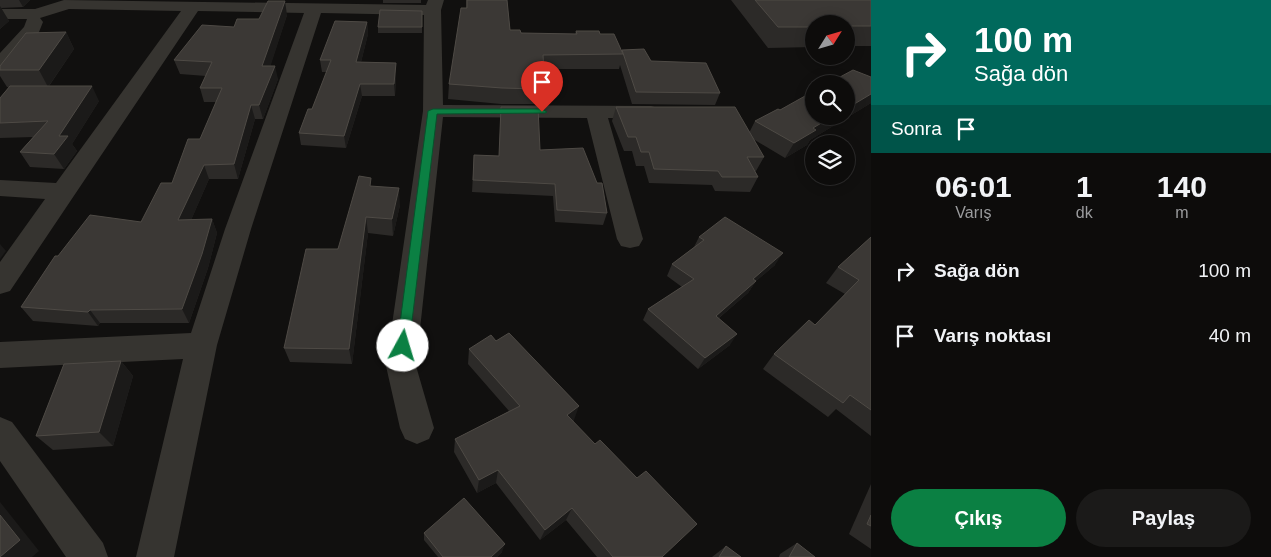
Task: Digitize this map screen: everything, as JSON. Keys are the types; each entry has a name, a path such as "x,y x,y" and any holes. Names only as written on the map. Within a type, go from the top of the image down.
{"street":[{"path":"0,14 36,14 60,2 192,7 314,8 434,5 433,111 401,366 417,428"},
{"path":"0,283 192,7"},
{"path":"155,557 202,345 238,229 314,8"},
{"path":"0,61 3,61 33,28 36,14"},
{"path":"433,111 673,112"},
{"path":"596,112 630,239"},
{"path":"0,188 63,192"},
{"path":"0,356 202,345"},
{"path":"0,433 89,557"}],"building":[{"path":"467,0 507,0 510,30 520,30 521,33 577,34 576,31 599,31 600,34 614,34 623,54 543,55 545,87 539,87 539,89 449,84 461,8 467,8"},
{"path":"755,0 871,0 871,26 855,26 855,15 805,15 805,27 778,27"},
{"path":"268,1 285,1 262,66 275,66 259,105 251,105 234,164 204,165 178,220 212,219 202,254 182,309 90,310 88,312 21,307 55,256 58,256 90,215 141,222 161,183 172,183 188,139 200,139 222,88 200,88 212,62 174,60 202,25 234,27 237,19 259,19"},
{"path":"380,10 422,11 422,27 378,27"},
{"path":"335,21 367,22 356,62 396,63 394,84 360,84 344,136 299,133 308,109 312,109 331,60 320,60"},
{"path":"66,32 39,70 0,70 0,66 26,33"},
{"path":"644,49 651,61 706,63 720,93 636,92 622,50"},
{"path":"853,70 871,77 871,94 855,104 855,75 844,75"},
{"path":"10,86 92,86 59,136 68,136 54,154 20,152 48,121 0,123 0,98"},
{"path":"805,96 805,125 818,125 813,128 816,130 794,143 755,121 778,109 780,110"},
{"path":"501,107 538,107 540,150 583,148 597,183 602,183 607,213 557,210 555,184 473,180 474,155 499,156"},
{"path":"616,107 735,107 764,157 747,157 758,177 722,177 718,171 654,169 649,152 641,152 636,137 628,137"},
{"path":"359,176 371,178 370,186 399,188 392,219 366,217 349,349 284,348 306,249 338,249"},
{"path":"725,217 783,253 753,279 756,281 716,316 737,334 705,358 648,309 694,279 672,264 704,240 699,237"},
{"path":"871,237 871,410 850,395 843,403 774,354 809,320 815,325 859,280 838,267"},
{"path":"509,333 579,406 567,415 595,444 600,440 637,478 646,471 697,524 662,557 613,557 572,508 545,530 498,470 479,480 455,439 520,406 469,349 491,335 496,341"},
{"path":"121,361 99,432 36,436 64,364"},
{"path":"464,498 505,544 491,557 443,557 424,533"},
{"path":"0,515 20,540 0,557"},
{"path":"871,515 871,526 867,524"},
{"path":"797,543 815,557 789,557"},
{"path":"726,546 741,557 719,557"}],"route":[{"path":"403,346 433,111 542,112"}]}
